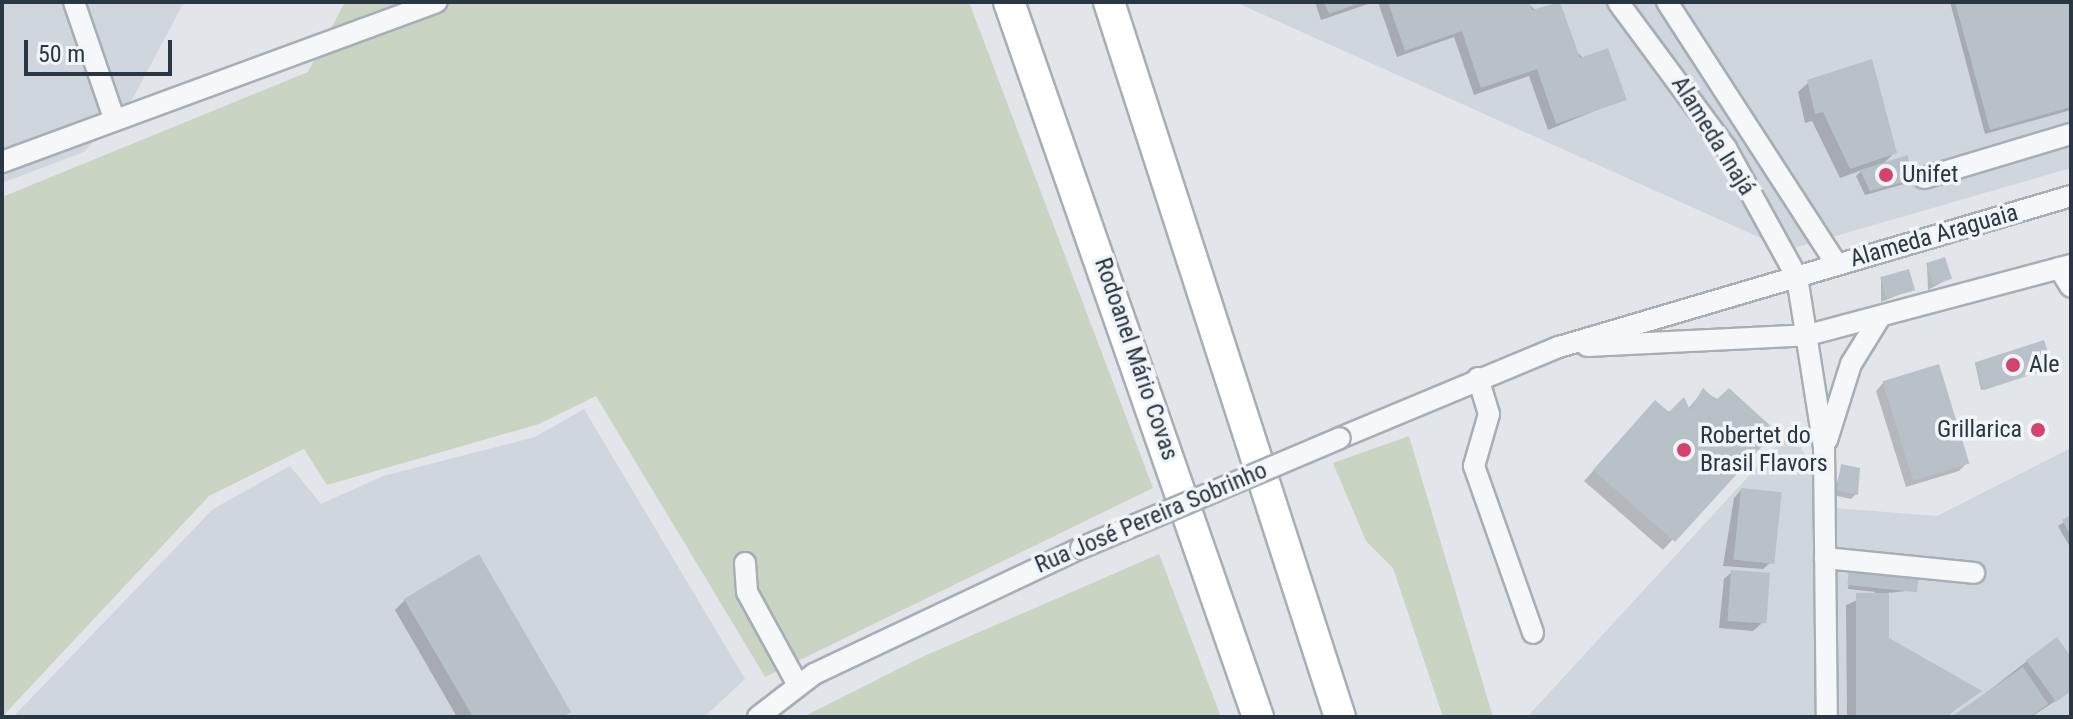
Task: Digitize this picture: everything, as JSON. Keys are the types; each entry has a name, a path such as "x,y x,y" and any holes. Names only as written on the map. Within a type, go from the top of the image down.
{"highway":[{"name":"Rodoanel Mário Covas","path":"1009,2 1258,717"},
{"path":"1109,2 1340,717"}],"street":[{"path":"74,2 114,118"},
{"path":"2,162 114,118 436,2"},
{"name":"Alameda Inajá","path":"1618,2 1726,148 1797,277 1824,448"},
{"name":"Alameda Inajá","path":"1667,2 1837,265"},
{"path":"1924,178 2071,134"},
{"name":"Alameda Araguaia","path":"1797,277 2071,196"},
{"path":"1808,335 2065,267 2071,287"},
{"name":"Rua José Pereira Sobrinho","path":"758,717 798,685 1081,548 1478,378 1559,347 1797,277"},
{"path":"1827,717 1824,448 1851,364 1880,317"},
{"name":"Rua José Pereira Sobrinho","path":"1559,347 1808,335"},
{"path":"1478,378 1489,423 1474,466 1533,633"},
{"path":"1825,558 1974,573"},
{"path":"745,563 747,592 798,685"}],"shaded area":[{"path":"2,2 184,2 133,98 84,152 2,183"},
{"path":"1235,2 2071,2 2071,168 1787,250"},
{"path":"584,409 745,679 704,717 13,717 213,509 290,466 321,504 383,476 535,437"},
{"path":"1791,430 1835,508 1937,516 2071,448 2071,717 1527,717"}],"green space":[{"path":"345,2 969,2 1153,488 765,677 596,396 539,424 327,485 304,449 209,496 2,717 2,197 308,72"},
{"path":"1409,436 1493,717 1443,717 1393,568 1366,541 1333,463"},
{"path":"1159,554 1221,717 803,717 922,657"}],"building":[{"path":"1324,2 1362,2 1329,14"},
{"path":"1388,2 1529,2 1532,10 1560,2 1580,58 1608,48 1627,100 1556,124 1537,69 1481,88 1462,31 1405,51"},
{"path":"1955,2 2071,2 2071,107 1990,130"},
{"path":"1872,59 1897,153 1850,169 1823,112 1815,114 1807,80"},
{"name":"Unifet","path":"1908,155 1911,180 1870,191 1860,170"},
{"path":"1945,257 1952,279 1933,285 1926,263"},
{"path":"1909,269 1915,290 1886,298 1880,277"},
{"name":"Ale","path":"2044,340 2053,368 1984,390 1975,363"},
{"path":"1939,364 1969,463 1913,481 1883,381"},
{"name":"Robertet do Brasil Flavors","path":"1703,388 1716,400 1729,388 1776,431 1675,542 1593,470 1655,400 1669,412 1684,397 1690,410"},
{"path":"1841,464 1860,468 1858,495 1837,490"},
{"path":"1741,488 1782,492 1774,564 1733,560"},
{"path":"2071,515 2071,536 2062,520"},
{"path":"479,554 571,712 563,717 473,717 404,599"},
{"path":"1731,570 1770,573 1766,624 1727,621"},
{"path":"1849,570 1919,577 1917,592 1847,585"},
{"path":"1856,593 1889,593 1889,638 1982,691 1945,717 1856,717"},
{"path":"2057,637 2071,657 2071,691 2056,702 2026,660"},
{"path":"2023,667 2048,704 2030,717 1951,717"}],"place":[{"name":"Unifet","path":"1886,175"},
{"name":"Ale","path":"2013,365"},
{"name":"Grillarica","path":"2038,430"},
{"name":"Robertet do Brasil Flavors","path":"1684,450"}]}
